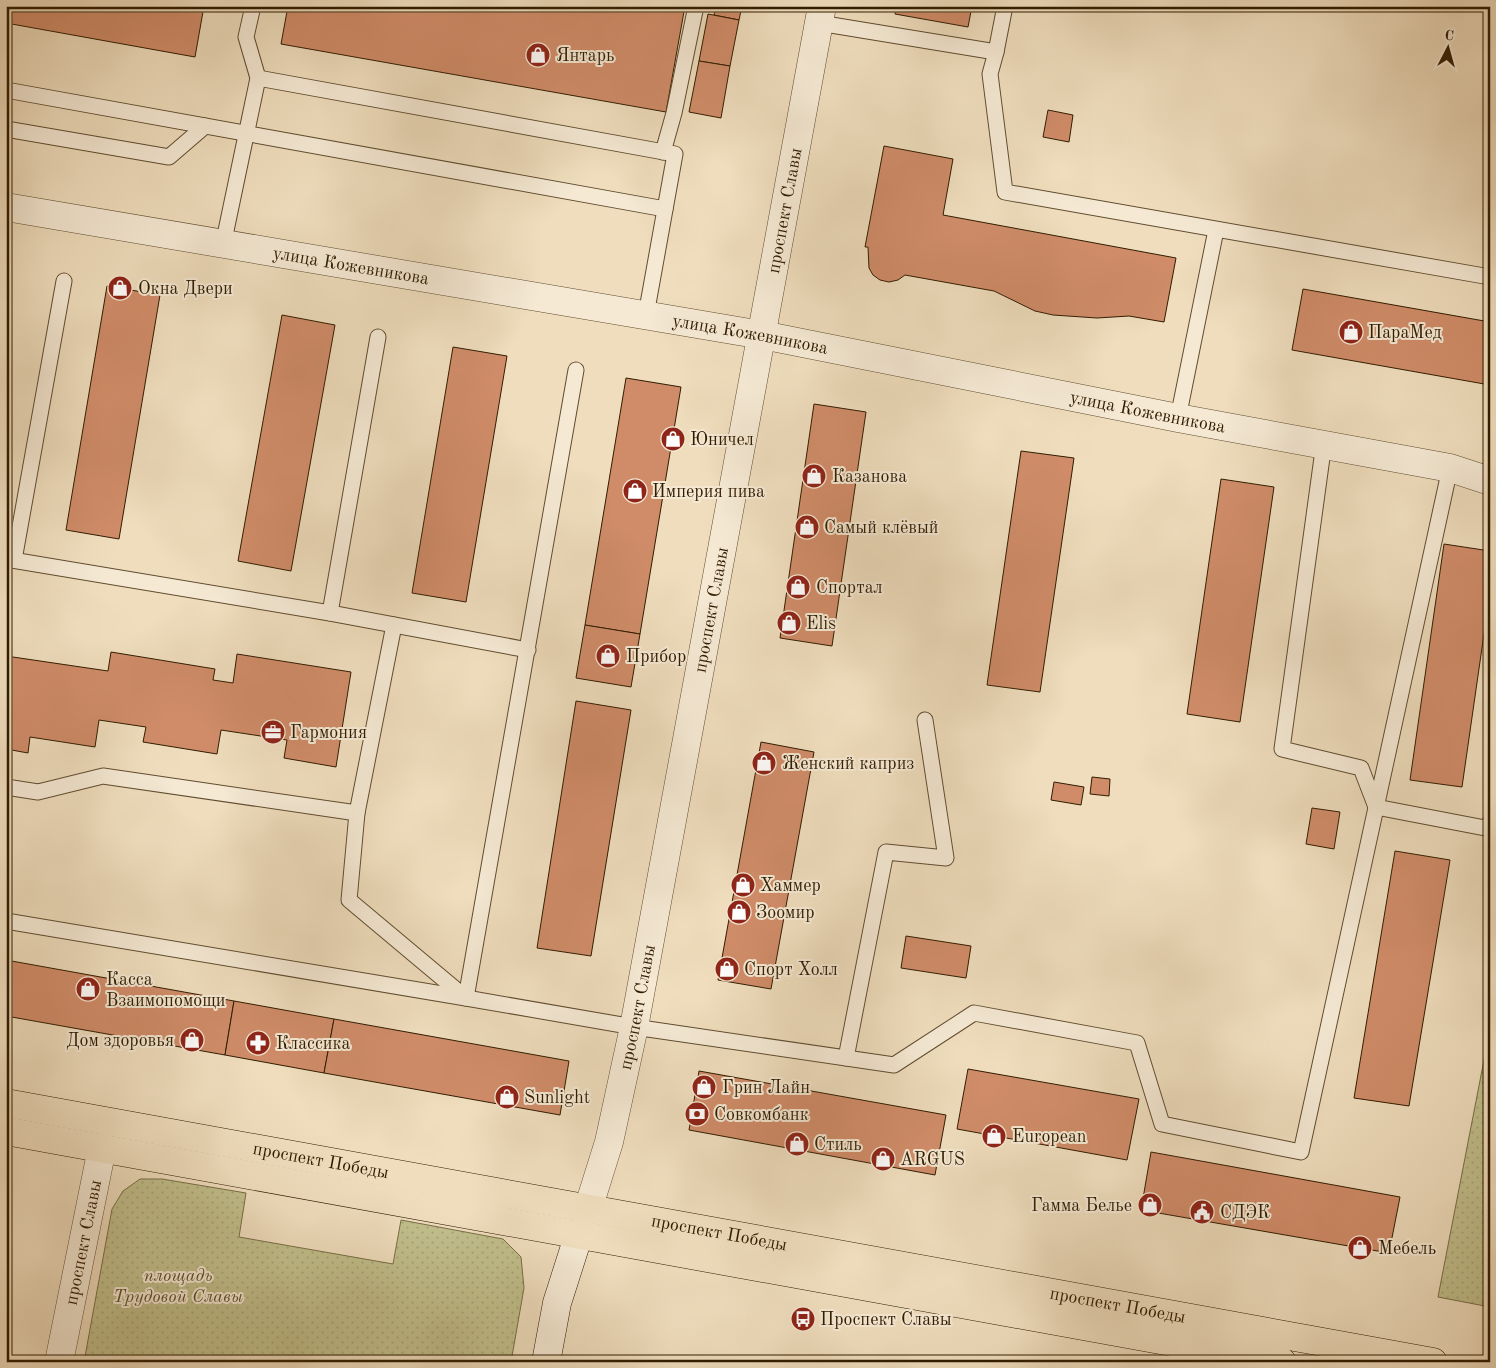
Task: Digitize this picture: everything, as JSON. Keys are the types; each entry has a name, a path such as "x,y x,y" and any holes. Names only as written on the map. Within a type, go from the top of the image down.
{"main road":[{"name":"проспект Победы","path":"6,1102 588,1209 954,1273 1432,1362"},
{"name":"проспект Славы","path":"102,1148 106,1121"},
{"name":"проспект Победы","path":"6,1131 1282,1362"},
{"path":"579,1234 588,1209"}],"street":[{"name":"проспект Славы","path":"588,1209 609,1142 634,1028 821,15"},
{"name":"улица Кожевникова","path":"6,208 762,335 1178,418 1324,443 1450,468 1490,481"},
{"name":"проспект Славы","path":"59,1362 102,1148"},
{"path":"546,1362 558,1304 579,1234"}],"lane":[{"path":"223,245 258,78 246,37 253,6"},
{"path":"663,152 674,114 696,6"},
{"path":"1005,6 990,74 1005,192 1490,277"},
{"path":"821,15 996,52"},
{"path":"258,78 675,154 646,315"},
{"path":"6,90 665,209"},
{"path":"6,129 170,157 205,126"},
{"path":"1178,418 1216,230"},
{"path":"64,281 10,560 330,613 528,650"},
{"path":"330,613 378,337"},
{"path":"466,998 576,370"},
{"path":"1324,443 1282,750 1361,768 1376,807"},
{"path":"6,921 634,1028 894,1066 974,1013 1136,1043 1162,1124 1301,1152 1450,468"},
{"path":"394,625 357,813 349,900 466,998"},
{"path":"846,1058 886,852 946,858 925,720"},
{"path":"6,787 38,792 104,776 357,813"},
{"path":"1376,807 1485,828 1490,823"}],"green space":[{"path":"1490,1029 1490,1307 1438,1297"},
{"name":"площадь Трудовой Славы","path":"140,1179 162,1179 246,1193 239,1237 393,1264 401,1220 503,1239 521,1257 524,1288 511,1362 84,1362 112,1209 123,1191"}],"building":[{"path":"6,6 204,6 195,57 6,23"},
{"name":"Янтарь","path":"288,6 685,6 666,112 281,44"},
{"path":"716,6 742,6 739,20 714,15"},
{"path":"896,6 972,6 968,27 895,14"},
{"path":"708,14 739,20 730,66 699,61"},
{"path":"699,61 730,66 721,118 689,112"},
{"path":"1048,110 1073,115 1069,142 1043,137"},
{"path":"884,146 953,159 943,215 1176,258 1164,322 1129,316 1097,318 1053,315 1035,311 994,291 905,275 898,280 889,282 880,280 873,275 869,268 868,247 865,247"},
{"path":"107,286 160,295 119,539 66,530"},
{"path":"1303,289 1490,322 1490,385 1292,350"},
{"path":"282,315 335,325 291,571 238,561"},
{"path":"453,347 507,356 466,602 412,593"},
{"path":"626,378 681,387 640,634 585,625"},
{"path":"814,404 866,412 832,646 780,638"},
{"path":"1021,451 1074,458 1040,692 987,685"},
{"path":"1221,479 1274,487 1240,722 1187,714"},
{"path":"1444,544 1490,551 1490,592 1462,787 1410,780"},
{"name":"Прибор","path":"585,625 640,634 631,687 576,678"},
{"path":"111,652 215,669 213,680 233,683 237,654 351,672 336,767 284,758 287,740 221,730 217,754 143,742 146,727 99,720 95,747 30,737 28,753 6,749 6,656 108,671"},
{"path":"576,701 631,710 591,956 537,948"},
{"path":"761,742 814,752 771,989 718,980"},
{"path":"1092,777 1110,779 1109,796 1090,794"},
{"path":"1054,782 1084,787 1081,805 1051,800"},
{"path":"1312,808 1340,812 1334,849 1306,844"},
{"path":"1395,851 1450,860 1409,1106 1354,1098"},
{"path":"906,936 971,946 966,978 901,968"},
{"path":"6,960 234,1001 225,1055 6,1016"},
{"path":"234,1001 334,1019 324,1073 225,1055"},
{"path":"334,1019 569,1061 560,1115 324,1073"},
{"path":"968,1069 1139,1099 1127,1160 957,1129"},
{"path":"699,1071 946,1115 935,1175 689,1130"},
{"path":"1151,1152 1400,1197 1389,1253 1141,1210"}],"place":[{"name":"Янтарь","path":"538,55"},
{"name":"Окна Двери","path":"120,288"},
{"name":"ПараМед","path":"1351,332"},
{"name":"Юничел","path":"673,439"},
{"name":"Казанова","path":"814,476"},
{"name":"Империя пива","path":"635,491"},
{"name":"Самый клёвый","path":"807,527"},
{"name":"Спортал","path":"798,587"},
{"name":"Elis","path":"789,623"},
{"name":"Прибор","path":"608,656"},
{"name":"Гармония","path":"273,732"},
{"name":"Женский каприз","path":"764,763"},
{"name":"Хаммер","path":"743,885"},
{"name":"Зоомир","path":"739,912"},
{"name":"Спорт Холл","path":"727,969"},
{"name":"Касса Взаимопомощи","path":"88,989"},
{"name":"Дом здоровья","path":"192,1040"},
{"name":"Классика","path":"258,1043"},
{"name":"Грин Лайн","path":"704,1087"},
{"name":"Sunlight","path":"507,1097"},
{"name":"Совкомбанк","path":"697,1114"},
{"name":"European","path":"994,1136"},
{"name":"Стиль","path":"797,1144"},
{"name":"ARGUS","path":"883,1159"},
{"name":"Гамма Белье","path":"1150,1205"},
{"name":"СДЭК","path":"1202,1212"},
{"name":"Мебель","path":"1360,1248"},
{"name":"Проспект Славы","path":"803,1319"}]}
